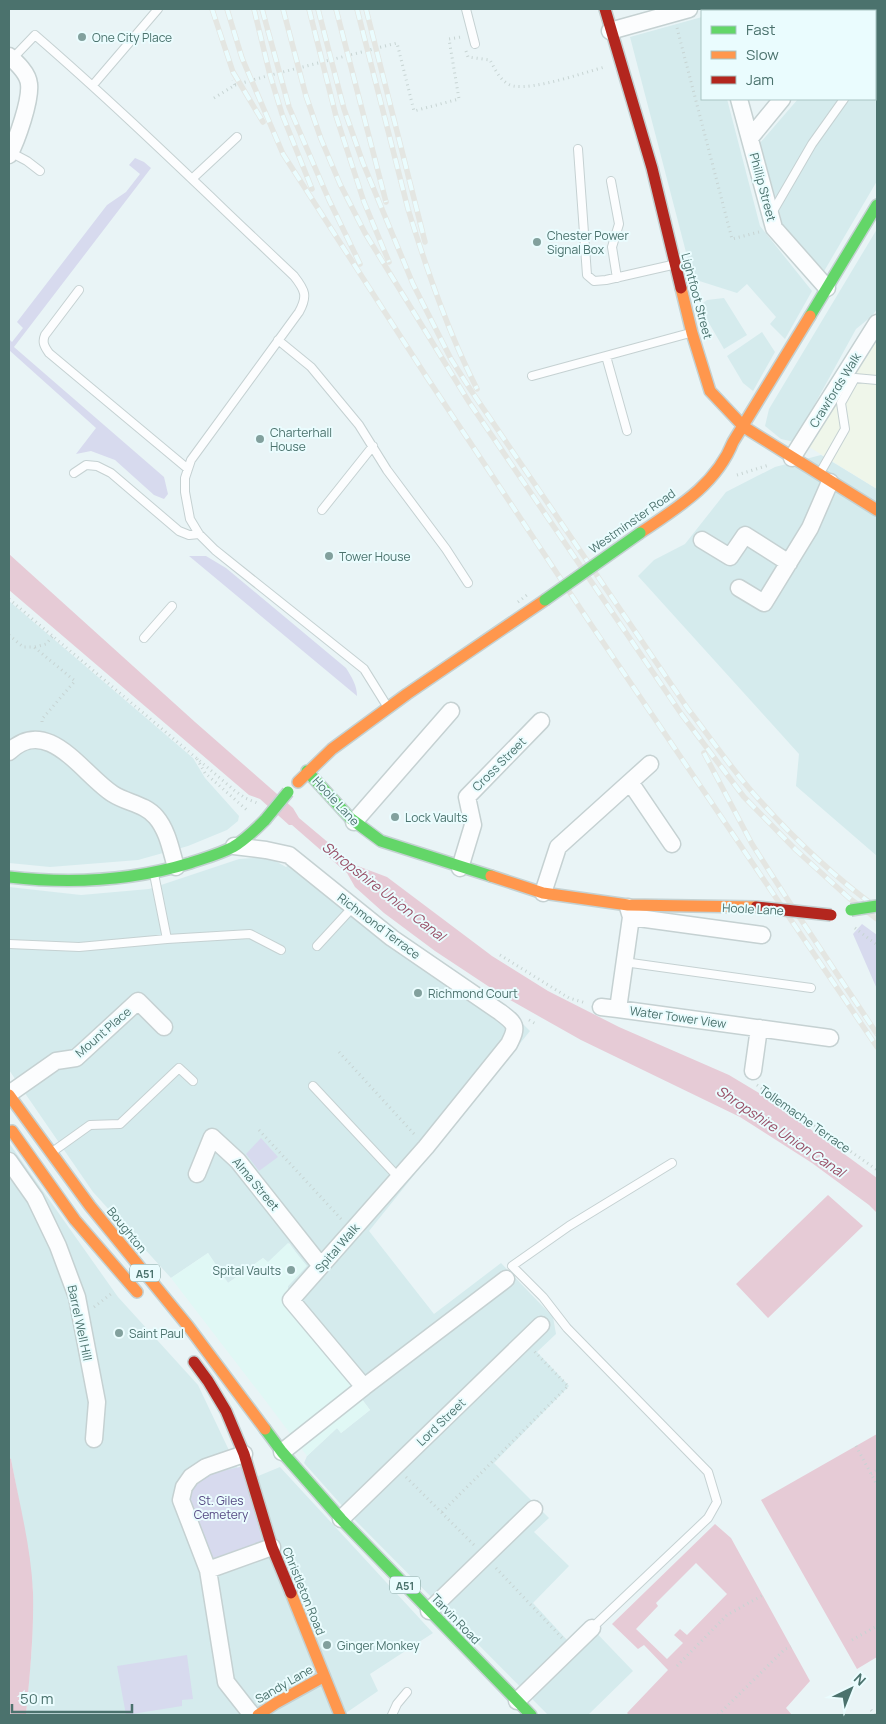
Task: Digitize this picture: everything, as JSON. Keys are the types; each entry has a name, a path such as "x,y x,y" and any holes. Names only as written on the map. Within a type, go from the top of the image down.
{"main road":[{"name":"Lightfoot Street","path":"605,9 652,168 674,264 710,391 744,427 877,510"},
{"name":"Westminster Road","path":"308,771 332,749 388,708 700,490 725,461 734,442 877,205"},
{"name":"Hoole Lane","path":"9,876 69,880 129,878 154,874 215,855 234,846 263,821 308,771 354,822 367,834 381,842 543,894 629,911 756,907 830,915 877,906"},
{"name":"Boughton","path":"9,1094 90,1206 188,1326 276,1454"},
{"name":"A51","path":"11,1135 75,1220 145,1302"},
{"path":"186,1351 208,1381 226,1411 251,1474"},
{"name":"Tarvin Road","path":"276,1454 531,1715"},
{"path":"251,1474 261,1462"},
{"name":"Christleton Road","path":"251,1474 272,1547 323,1677 340,1715"},
{"name":"Sandy Lane","path":"258,1715 276,1702 323,1677"}],"street":[{"path":"610,31 689,9"},
{"path":"10,154 27,103 29,83 14,60"},
{"name":"Phillip Street","path":"739,100 772,222 827,288"},
{"path":"750,138 781,100"},
{"name":"Crawfords Walk","path":"792,458 877,323"},
{"path":"740,588 764,602 810,528 825,478"},
{"path":"702,540 730,558 744,535 789,563"},
{"path":"354,822 451,711"},
{"name":"Cross Street","path":"460,868 473,826 466,797 541,721"},
{"path":"9,752 22,742 42,740 56,745 110,793 121,799 141,805 156,816 167,839 176,867"},
{"path":"543,894 558,847 650,764"},
{"path":"630,782 672,844"},
{"name":"Richmond Terrace","path":"234,846 289,855 352,908 500,1012 513,1022 514,1027"},
{"name":"Hoole Lane","path":"629,911 762,935"},
{"name":"Water Tower View","path":"629,911 618,1009 830,1038"},
{"name":"Mount Place","path":"9,1094 56,1061 76,1058 138,1001 164,1027"},
{"path":"601,1007 618,1009"},
{"name":"Spital Walk","path":"364,1387 292,1300 426,1147 509,1044 514,1033 514,1027"},
{"name":"Tollemache Terrace","path":"753,1072 759,1028"},
{"name":"Alma Street","path":"197,1174 212,1137 238,1161 321,1266"},
{"name":"Barrel Well Hill","path":"9,1161 35,1198 58,1246 77,1297 97,1402 94,1439"},
{"path":"276,1454 506,1279"},
{"name":"Lord Street","path":"341,1519 541,1325"},
{"path":"244,1454 206,1467 191,1477 184,1487 181,1500 208,1570 226,1682 252,1715"},
{"path":"429,1611 534,1509"},
{"path":"208,1570 272,1547"},
{"path":"517,1701 592,1628"}],"lane":[{"path":"93,85 158,9"},
{"path":"466,9 475,44"},
{"path":"14,60 35,35 93,85 193,178 301,284 305,294 304,303 191,460 185,478 190,519 199,534 215,550 364,669 388,708"},
{"path":"772,222 812,144 843,100"},
{"path":"193,178 237,137"},
{"path":"578,150 587,275 594,281 617,278 674,264"},
{"path":"10,154 27,161 40,171"},
{"path":"611,181 619,224 612,247 617,278"},
{"path":"79,290 45,335 43,340 44,347 188,469"},
{"path":"532,376 692,333"},
{"path":"278,340 311,366 359,425 387,470 468,582"},
{"path":"606,356 626,431"},
{"path":"825,478 845,428 841,403 855,378 877,380"},
{"path":"322,510 372,446"},
{"path":"74,473 86,465 96,466 111,473 179,531 190,535 199,534"},
{"path":"144,638 172,606"},
{"path":"154,874 167,938"},
{"path":"317,946 352,908"},
{"path":"9,944 79,946 167,938 250,934 281,950"},
{"path":"624,962 811,988"},
{"path":"51,1153 90,1125 120,1124 178,1068 193,1082"},
{"path":"313,1086 399,1178"},
{"path":"592,1628 708,1518 717,1502 708,1472 567,1328 543,1297 512,1266 569,1226 672,1163"},
{"path":"392,1715 397,1704 407,1692"}],"path":[{"path":"673,13 732,239 772,222"},
{"path":"214,98 235,85 397,43 414,111 459,99 449,39 461,36 468,57 490,60 500,78 512,86 533,86 620,62"},
{"path":"233,80 235,85"},
{"path":"736,475 792,458"},
{"path":"9,600 245,798 253,806 248,811"},
{"path":"9,635 23,647 46,644 53,636"},
{"path":"34,647 75,681 42,719 42,740"},
{"path":"195,756 205,773 248,811 263,821"},
{"path":"245,798 254,803 262,804"},
{"path":"500,955 569,998 601,1007"},
{"path":"339,1052 426,1147"},
{"name":"Tollemache Terrace","path":"753,1072 753,1082 877,1170"},
{"path":"259,1130 352,1231"},
{"path":"80,1318 127,1282"},
{"path":"442,1512 568,1386 524,1341"},
{"path":"856,1446 877,1485"},
{"path":"871,1474 877,1470"},
{"path":"677,1666 727,1615 762,1595"},
{"path":"852,1640 877,1626"},
{"path":"718,1715 785,1649 791,1647"},
{"path":"871,1710 874,1715"}],"shaded area":[{"path":"701,17 701,100 727,100 760,226 812,291 785,339 770,324 776,317 747,284 737,293 693,279 630,37"},
{"path":"877,63 877,181 823,273 782,224 779,208 818,142 848,100 876,100"},
{"path":"797,100 837,100 817,129 776,199 760,143"},
{"path":"877,229 877,309 872,316 856,329 794,442 781,439 765,426 769,409"},
{"path":"724,298 747,335 724,349 699,306 707,300"},
{"path":"877,328 877,489 806,445"},
{"path":"762,332 775,352 753,391 743,383 727,356"},
{"path":"821,455 877,489 877,856 796,786 799,754 638,576 654,560 685,544 726,492 775,467"},
{"path":"9,601 193,758 205,778 239,816 238,821 227,830 188,846 138,860 50,867 9,863"},
{"path":"270,858 286,867 298,858 370,916 519,1020 530,1031 369,1231 434,1314 501,1263 553,1317 556,1334 537,1352 569,1386 494,1463 549,1518 534,1532 569,1566 533,1603 567,1640 586,1622 633,1671 588,1715 548,1715 354,1519 304,1463 307,1456 337,1428 341,1433 370,1410 287,1300 288,1286 306,1266 289,1243 268,1263 263,1258 228,1283 208,1253 171,1278 93,1192 9,1070 9,887 81,895 149,889 239,859"},
{"path":"9,1143 118,1297 198,1385 244,1482 280,1467 433,1633 370,1674 378,1691 343,1715 26,1715 32,1646 33,1591 26,1539 11,1459 9,1457"},
{"path":"288,1243 307,1266 288,1286 287,1300 370,1410 341,1433 337,1428 307,1456 171,1278 208,1253 228,1283 263,1258 268,1262"}],"green space":[{"path":"135,158 151,168 14,347 164,477 168,494 164,499 154,495 115,460 91,451 76,454 96,428 9,350 9,339 12,342 23,328 17,322 107,205 126,192 140,174 129,165"},
{"path":"189,556 206,556 226,568 346,668 355,685 357,696"},
{"path":"862,924 877,935 877,989 853,934"},
{"path":"261,1138 278,1157 259,1171 246,1154"},
{"name":"St. Giles Cemetery","path":"244,1466 263,1545 219,1561 209,1559 187,1506 188,1489 201,1476"},
{"path":"187,1655 193,1699 182,1700 182,1706 126,1715 117,1666"}],"water":[{"name":"Shropshire Union Canal","path":"9,554 293,808 299,818 355,865 387,877 492,956 548,991 619,1027 729,1075 769,1099 877,1178 877,1213 812,1163 740,1117 581,1040 503,996 435,951 384,913 355,887 347,873 292,825 289,825 260,799 249,795 9,590"},
{"path":"828,1195 863,1226 768,1318 736,1284"},
{"path":"877,1434 877,1657 857,1669 761,1500"},
{"path":"9,1457 11,1459 27,1541 32,1575 32,1638 26,1715 9,1715"},
{"path":"715,1524 731,1538 810,1681 786,1708 792,1715 629,1715 627,1713 668,1670 644,1645 638,1649 612,1624","holes":["696,1563 727,1594 687,1635 680,1629 674,1635 683,1643 667,1659 636,1629 658,1606 656,1603"]}],"railway":[{"path":"212,9 233,72 263,122"},
{"path":"227,9 242,58 283,154 426,376 592,626 877,1047"},
{"path":"254,9 270,75 282,114 312,189"},
{"path":"262,9 289,107 329,200 360,264"},
{"path":"283,9 306,96 321,139 340,184 365,233 469,402 682,715 744,797 796,850 849,898 877,919"},
{"path":"309,9 336,116 364,202 389,262"},
{"path":"318,9 344,109 363,163 413,284 451,359 688,709 728,763 797,840 828,869 877,908"},
{"path":"336,9 386,202"},
{"path":"357,9 415,232 447,323 477,389"},
{"path":"366,9 425,242"},
{"path":"704,753 752,844 877,1034"}],"traffic: fast":[{"path":"810,316 877,205"},
{"path":"545,600 640,533"},
{"path":"307,771 350,818 381,841 491,876"},
{"path":"265,820 288,792"},
{"path":"9,877 55,880 100,879 145,874 168,869 212,856 233,847 246,838 265,820"},
{"path":"851,910 877,906"},
{"path":"265,1429 282,1452 341,1519 531,1715"}],"traffic: slow":[{"path":"681,288 692,333 710,391 744,427 877,510"},
{"path":"640,533 681,505 706,483 716,471 810,316"},
{"path":"298,782 332,749 407,694 545,600"},
{"path":"491,876 543,893 628,905 756,907"},
{"path":"9,1095 90,1206 188,1326 265,1429"},
{"path":"12,1131 75,1220 137,1292"},
{"path":"291,1593 340,1715"},
{"path":"258,1715 323,1677"}],"traffic: jam":[{"path":"605,9 652,168 681,288"},
{"path":"756,907 831,915"},
{"path":"194,1362 226,1411 244,1454 272,1547 291,1593"}],"place":[{"name":"One City Place","path":"82,37"},
{"name":"Chester Power Signal Box","path":"537,242"},
{"name":"Charterhall House","path":"260,439"},
{"name":"Tower House","path":"329,556"},
{"name":"Lock Vaults","path":"395,817"},
{"name":"Richmond Court","path":"418,993"},
{"name":"Spital Vaults","path":"291,1270"},
{"name":"Saint Paul","path":"119,1333"},
{"name":"Ginger Monkey","path":"327,1645"}]}
